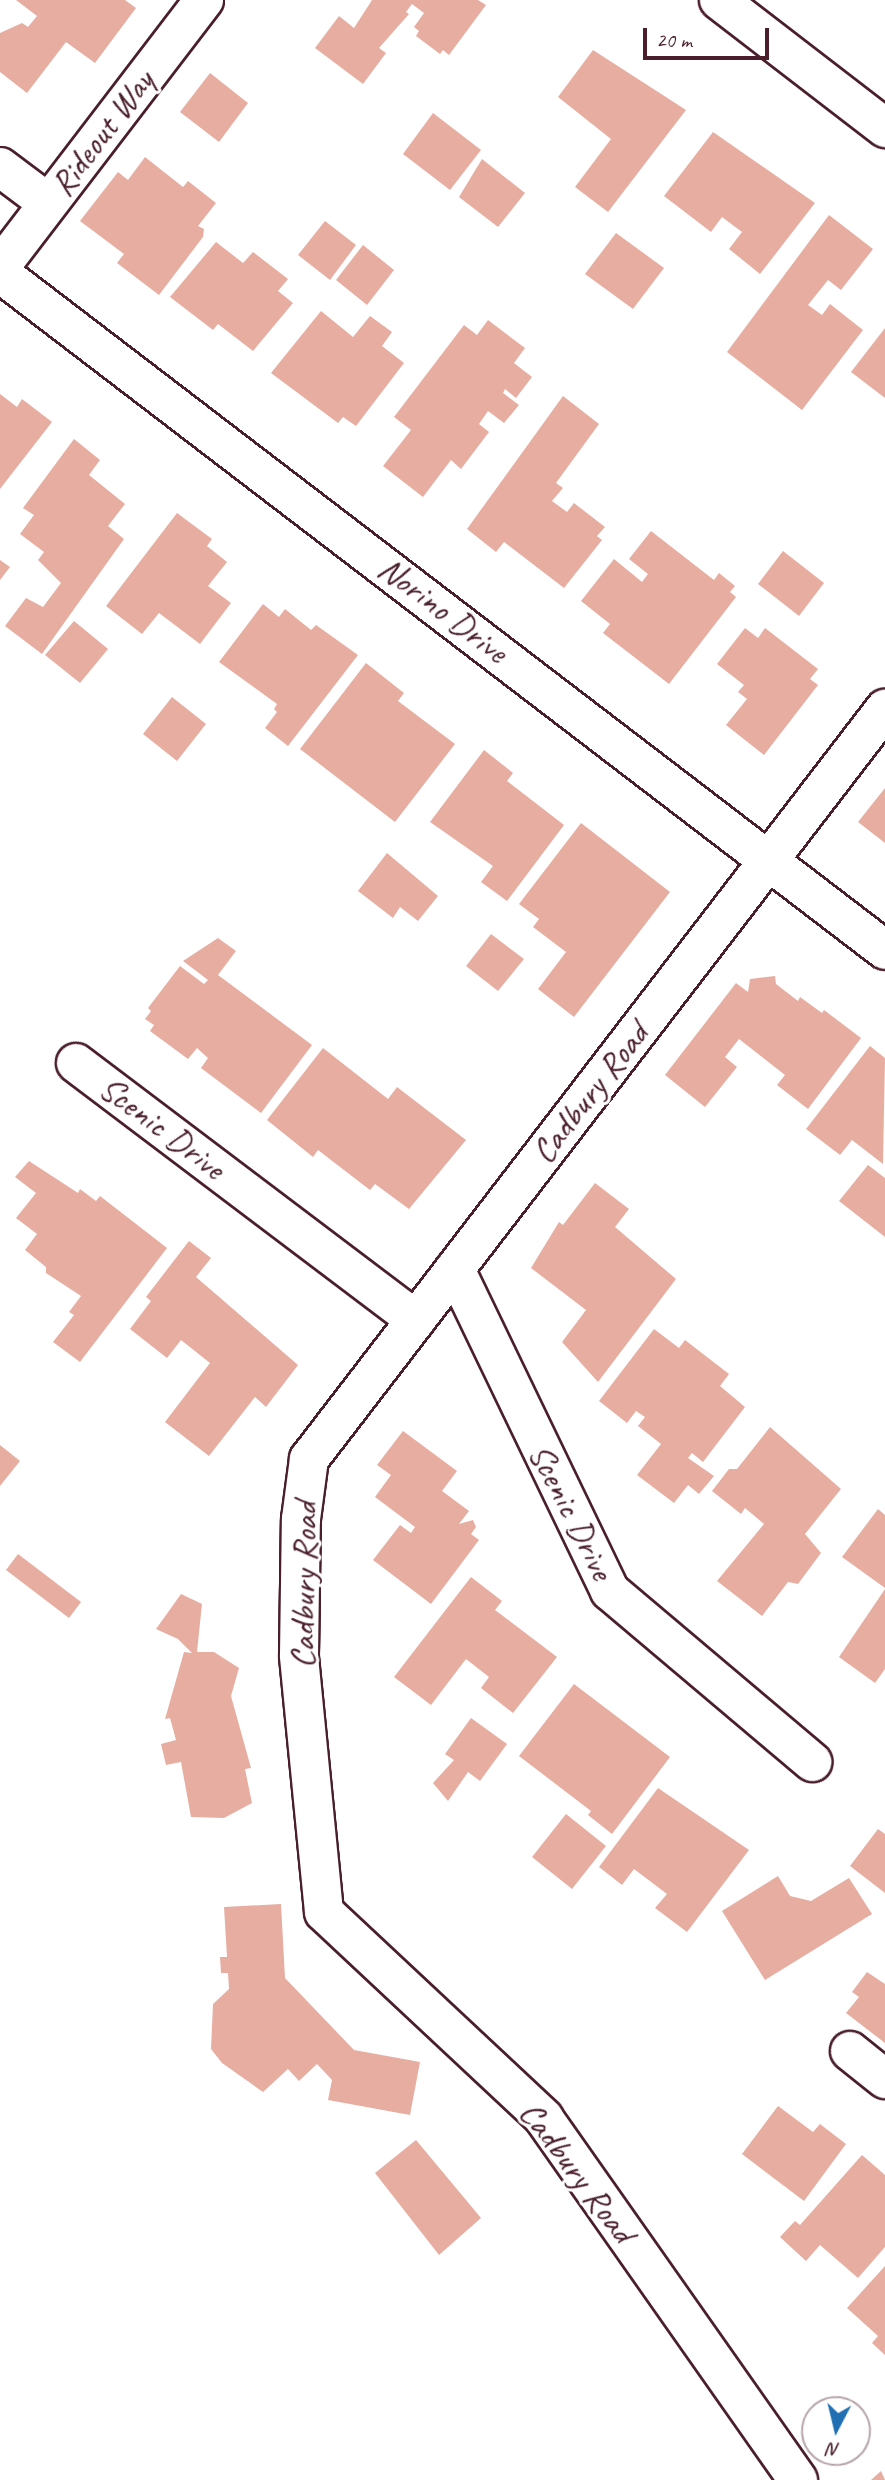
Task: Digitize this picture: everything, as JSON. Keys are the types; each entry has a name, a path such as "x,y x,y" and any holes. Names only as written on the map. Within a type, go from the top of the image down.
{"street":[{"name":"Rideout Way","path":"0,267 204,0"},
{"path":"719,0 885,128"},
{"path":"0,167 48,203"},
{"name":"Norino Drive","path":"0,273 770,859 885,950"},
{"name":"Cadbury Road","path":"798,2480 544,2118 324,1912 299,1655 301,1519 309,1459 885,709"},
{"name":"Scenic Drive","path":"76,1063 416,1320"},
{"name":"Scenic Drive","path":"455,1269 610,1591 812,1762"},
{"path":"850,2051 885,2079"}],"building":[{"path":"16,0 125,0 136,8 95,63 66,42 27,93 0,72 0,33 22,23 28,27 37,16"},
{"path":"372,0 478,0 486,5 449,55 443,50 440,54 416,36 419,31 414,27 424,13 412,4 406,12 409,14 379,48 386,53 363,84 315,48 339,16 354,28"},
{"path":"593,50 686,110 608,212 575,187 611,139 558,97"},
{"path":"210,73 248,103 219,142 180,112"},
{"path":"433,113 481,150 450,190 403,154"},
{"path":"713,132 815,203 760,274 729,249 742,232 722,217 711,232 664,196"},
{"path":"145,157 183,187 188,181 216,203 198,226 204,229 203,237 159,295 117,263 124,254 80,221 118,172 128,180"},
{"path":"482,159 525,193 498,227 459,197"},
{"path":"829,215 873,249 841,290 828,280 808,305 822,315 830,304 863,330 802,410 727,352"},
{"path":"325,221 356,245 330,280 298,255"},
{"path":"616,233 664,268 633,309 585,274"},
{"path":"216,242 243,263 253,252 288,279 278,291 293,303 253,351 218,324 213,330 170,297"},
{"path":"363,245 394,270 367,305 336,280"},
{"path":"321,311 353,337 370,316 392,332 382,346 404,363 356,426 343,417 338,423 271,373"},
{"path":"488,320 525,348 514,363 532,377 516,398 505,389 503,393 519,405 504,423 488,411 479,424 489,432 461,469 451,460 423,497 383,466 411,430 394,417 464,325 477,335"},
{"path":"885,328 885,398 851,372"},
{"path":"0,394 17,407 22,399 52,422 0,489"},
{"path":"563,396 599,424 556,483 563,488 552,501 567,512 574,503 605,527 597,536 602,540 564,588 504,542 496,552 467,529"},
{"path":"74,439 100,460 89,475 125,504 108,526 124,539 42,654 5,626 26,598 43,607 61,583 38,560 44,552 20,534 34,515 23,508"},
{"path":"177,513 212,539 207,546 227,562 208,586 231,603 200,644 159,613 142,634 106,606"},
{"path":"651,531 714,580 719,573 735,586 730,592 736,597 669,684 603,633 610,624 581,601 614,559 642,582 648,574 629,559"},
{"path":"783,551 824,583 799,616 758,584"},
{"path":"0,560 10,567 0,580"},
{"path":"263,604 279,617 285,609 311,630 316,625 358,655 288,746 265,728 277,712 274,709 277,704 219,662"},
{"path":"74,621 108,649 80,683 45,655"},
{"path":"745,628 758,638 765,628 818,669 810,679 818,685 764,755 726,725 747,699 738,692 744,685 717,664"},
{"path":"366,663 404,693 398,701 455,744 395,822 300,749"},
{"path":"172,697 206,724 177,761 143,734"},
{"path":"484,750 513,773 507,781 564,825 507,901 481,882 493,866 430,822"},
{"path":"885,788 885,843 858,822"},
{"path":"581,823 670,892 574,1017 538,989 566,952 533,927 539,919 519,904"},
{"path":"387,853 438,896 418,921 400,907 393,918 358,891"},
{"path":"491,934 524,959 498,991 466,966"},
{"path":"218,938 236,951 218,975 312,1045 261,1113 201,1068 208,1058 197,1048 188,1059 150,1031 154,1025 145,1019 151,1011 148,1008 180,966 204,984 208,980 183,961"},
{"path":"775,976 776,984 798,1001 800,997 822,1013 824,1010 861,1038 808,1109 777,1085 785,1075 739,1039 725,1057 737,1067 705,1107 665,1075 736,983 748,992 750,979"},
{"path":"870,1046 885,1058 883,1164 852,1140 840,1155 806,1129"},
{"path":"323,1048 388,1099 397,1087 466,1140 409,1209 375,1184 370,1190 318,1150 313,1157 267,1120"},
{"path":"29,1161 78,1193 80,1189 96,1201 100,1196 167,1248 80,1362 53,1342 74,1315 69,1312 81,1296 46,1273 46,1267 25,1250 37,1234 16,1218 36,1193 15,1177"},
{"path":"868,1165 885,1178 885,1237 839,1201"},
{"path":"595,1183 629,1209 615,1227 676,1279 598,1382 562,1342 586,1310 531,1268 559,1222 563,1225"},
{"path":"189,1241 211,1258 196,1277 298,1365 266,1407 255,1397 209,1456 165,1422 210,1363 181,1340 167,1358 130,1329 151,1301 146,1297"},
{"path":"654,1329 679,1348 685,1340 729,1374 720,1386 745,1407 703,1462 692,1453 688,1458 714,1476 699,1494 688,1485 674,1503 637,1475 661,1444 638,1426 645,1417 636,1411 627,1423 599,1401"},
{"path":"770,1427 841,1489 805,1534 821,1553 798,1584 788,1582 762,1616 717,1581 764,1524 745,1508 741,1514 712,1491 729,1469 737,1469"},
{"path":"403,1431 457,1471 442,1491 469,1511 459,1524 473,1520 476,1527 471,1534 479,1540 431,1604 373,1560 400,1525 411,1533 415,1527 375,1497 391,1475 377,1465"},
{"path":"0,1445 20,1461 0,1486"},
{"path":"878,1509 885,1515 885,1588 842,1557"},
{"path":"18,1554 81,1602 69,1618 6,1570"},
{"path":"471,1577 502,1601 495,1610 557,1657 513,1713 481,1688 489,1677 466,1659 431,1705 394,1677"},
{"path":"885,1589 885,1669 875,1683 839,1657"},
{"path":"181,1594 202,1604 197,1652 214,1652 239,1668 231,1696 251,1768 245,1769 252,1803 224,1818 191,1817 181,1762 166,1765 161,1744 176,1740 170,1718 165,1719 184,1652 192,1653 178,1639 156,1629"},
{"path":"574,1684 670,1757 612,1834 588,1815 591,1811 519,1756"},
{"path":"471,1718 507,1744 480,1781 468,1772 448,1801 433,1783 454,1760 445,1754"},
{"path":"658,1788 749,1850 687,1932 655,1908 667,1894 634,1869 622,1885 599,1867"},
{"path":"566,1814 606,1846 572,1889 532,1857"},
{"path":"878,1829 885,1834 885,1893 850,1866"},
{"path":"778,1876 790,1896 811,1901 849,1878 872,1914 765,1980 722,1911"},
{"path":"281,1904 285,1978 354,2050 420,2062 410,2115 328,2100 332,2080 317,2064 299,2081 288,2069 263,2092 222,2063 211,2049 213,2004 229,1989 228,1973 221,1973 220,1957 227,1957 224,1907"},
{"path":"867,1972 885,1984 885,2043 846,2013 859,1997 852,1992"},
{"path":"778,2106 813,2132 820,2124 846,2144 804,2201 742,2154"},
{"path":"416,2140 481,2218 439,2255 375,2173"},
{"path":"862,2155 885,2175 885,2247 858,2278 820,2245 806,2261 780,2237 795,2221 800,2225"},
{"path":"885,2266 885,2355 872,2343 878,2336 847,2308"},
{"path":"881,2471 885,2480 871,2480"}]}
